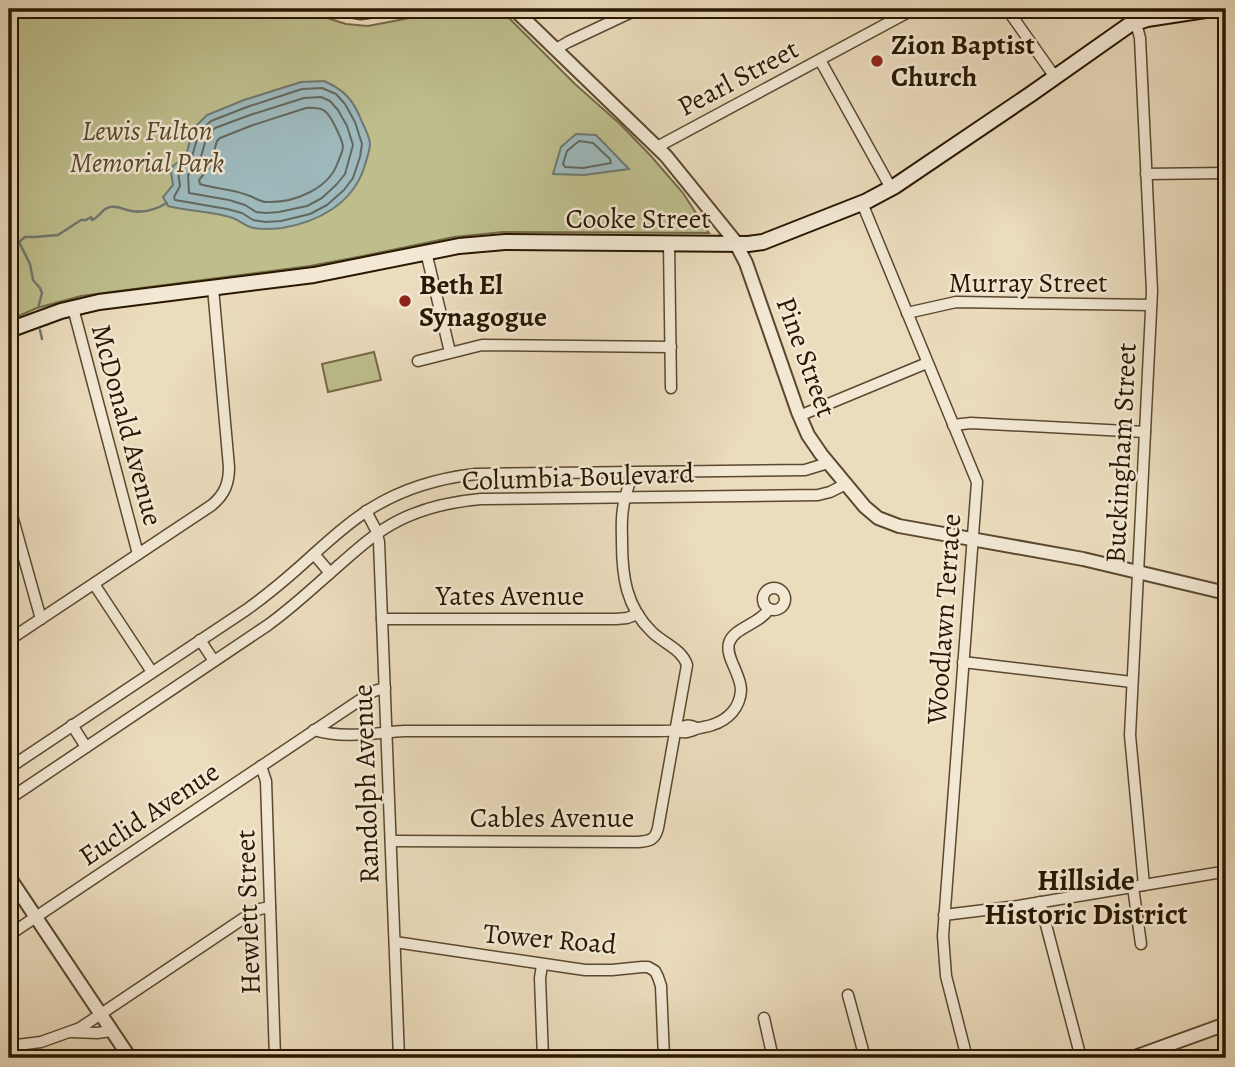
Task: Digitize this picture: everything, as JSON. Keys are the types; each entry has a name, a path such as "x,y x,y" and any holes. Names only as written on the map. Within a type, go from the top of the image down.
{"main road":[{"name":"Cooke Street","path":"9,330 36,319 99,302 331,272 459,246 494,242 763,242 862,203 891,188 928,166 1116,33 1136,23 1212,9"}],"street":[{"path":"335,9 367,14 394,9"},
{"name":"Pine Street","path":"514,9 657,147 736,244 746,263 799,416 812,441 865,507 884,521 909,528 1071,556 1226,593"},
{"path":"556,49 638,9"},
{"name":"Pearl Street","path":"657,147 914,9"},
{"path":"1007,9 1055,77"},
{"name":"Buckingham Street","path":"1136,23 1140,38 1152,271 1130,735 1144,885"},
{"path":"820,60 891,188"},
{"path":"1146,174 1226,173"},
{"name":"Woodlawn Terrace","path":"862,203 977,482 943,953 946,976 967,1058"},
{"path":"669,243 671,388"},
{"path":"426,252 450,352"},
{"path":"9,640 212,505 223,494 228,485 229,467 213,288"},
{"name":"Murray Street","path":"907,313 956,302 1151,305"},
{"name":"McDonald Avenue","path":"73,308 138,554"},
{"path":"418,361 482,345 671,346"},
{"path":"799,416 927,363"},
{"path":"953,425 971,423 1145,432"},
{"name":"Columbia Boulevard","path":"9,768 264,597 366,511 411,489 466,475 805,470 828,463"},
{"name":"Cables Avenue","path":"391,841 649,841 657,833 686,662 682,654 651,631 638,614 627,592 622,513 633,472"},
{"name":"Columbia Boulevard","path":"9,799 282,615 377,533 418,512 469,500 818,495 846,485"},
{"path":"9,505 41,619"},
{"name":"Randolph Avenue","path":"366,511 377,533 399,1058"},
{"path":"314,554 330,573"},
{"path":"94,584 152,672"},
{"path":"314,730 335,735 404,731 691,732 721,722 735,708 741,687 729,654 729,643 736,634 764,617 769,609"},
{"name":"Yates Avenue","path":"382,619 616,620 638,614"},
{"path":"200,639 214,661"},
{"path":"963,662 1132,682"},
{"name":"Euclid Avenue","path":"9,934 369,694 385,688"},
{"path":"72,725 86,747"},
{"name":"Hewlett Street","path":"261,766 266,781 275,1058"},
{"path":"1226,823 1226,835"},
{"path":"944,915 1226,873"},
{"path":"9,877 130,1058"},
{"path":"1133,887 1142,944"},
{"path":"1040,902 1081,1058"},
{"path":"9,1046 41,1042 72,1032 250,914 270,907"},
{"name":"Tower Road","path":"395,942 593,971 642,967 654,970 661,986 664,1058"},
{"path":"542,965 540,978 543,1058"},
{"path":"848,995 865,1058"},
{"path":"764,1018 774,1058"},
{"path":"1132,1058 1226,1024"},
{"path":"72,1032 111,1031"}],"green space":[{"name":"Lewis Fulton Memorial Park","path":"9,9 299,9 346,24 368,26 456,9 494,9 508,17 651,156 683,193 709,233 503,232 454,237 310,266 81,296 37,308 9,320"},
{"path":"374,352 381,380 328,392 322,364"}],"water":[{"path":"324,81 338,88 352,102 370,143 359,181 342,201 321,216 295,225 270,229 250,227 219,214 168,206 163,197 173,185 172,167 186,156 193,129 207,115 301,82"},
{"path":"576,134 596,135 629,169 584,175 553,174 561,147"}],"waterway":[{"path":"9,244 19,242 25,237 58,235 81,220 91,217 92,220 95,219 110,207 143,211 167,203"},
{"path":"19,242 30,264 33,280 42,293 38,308"},
{"path":"40,330 42,339"}],"place":[{"name":"Zion Baptist Church","path":"877,61"},
{"name":"Beth El Synagogue","path":"405,301"}],"district":[{"name":"Hillside Historic District","path":"1086,897"}]}
